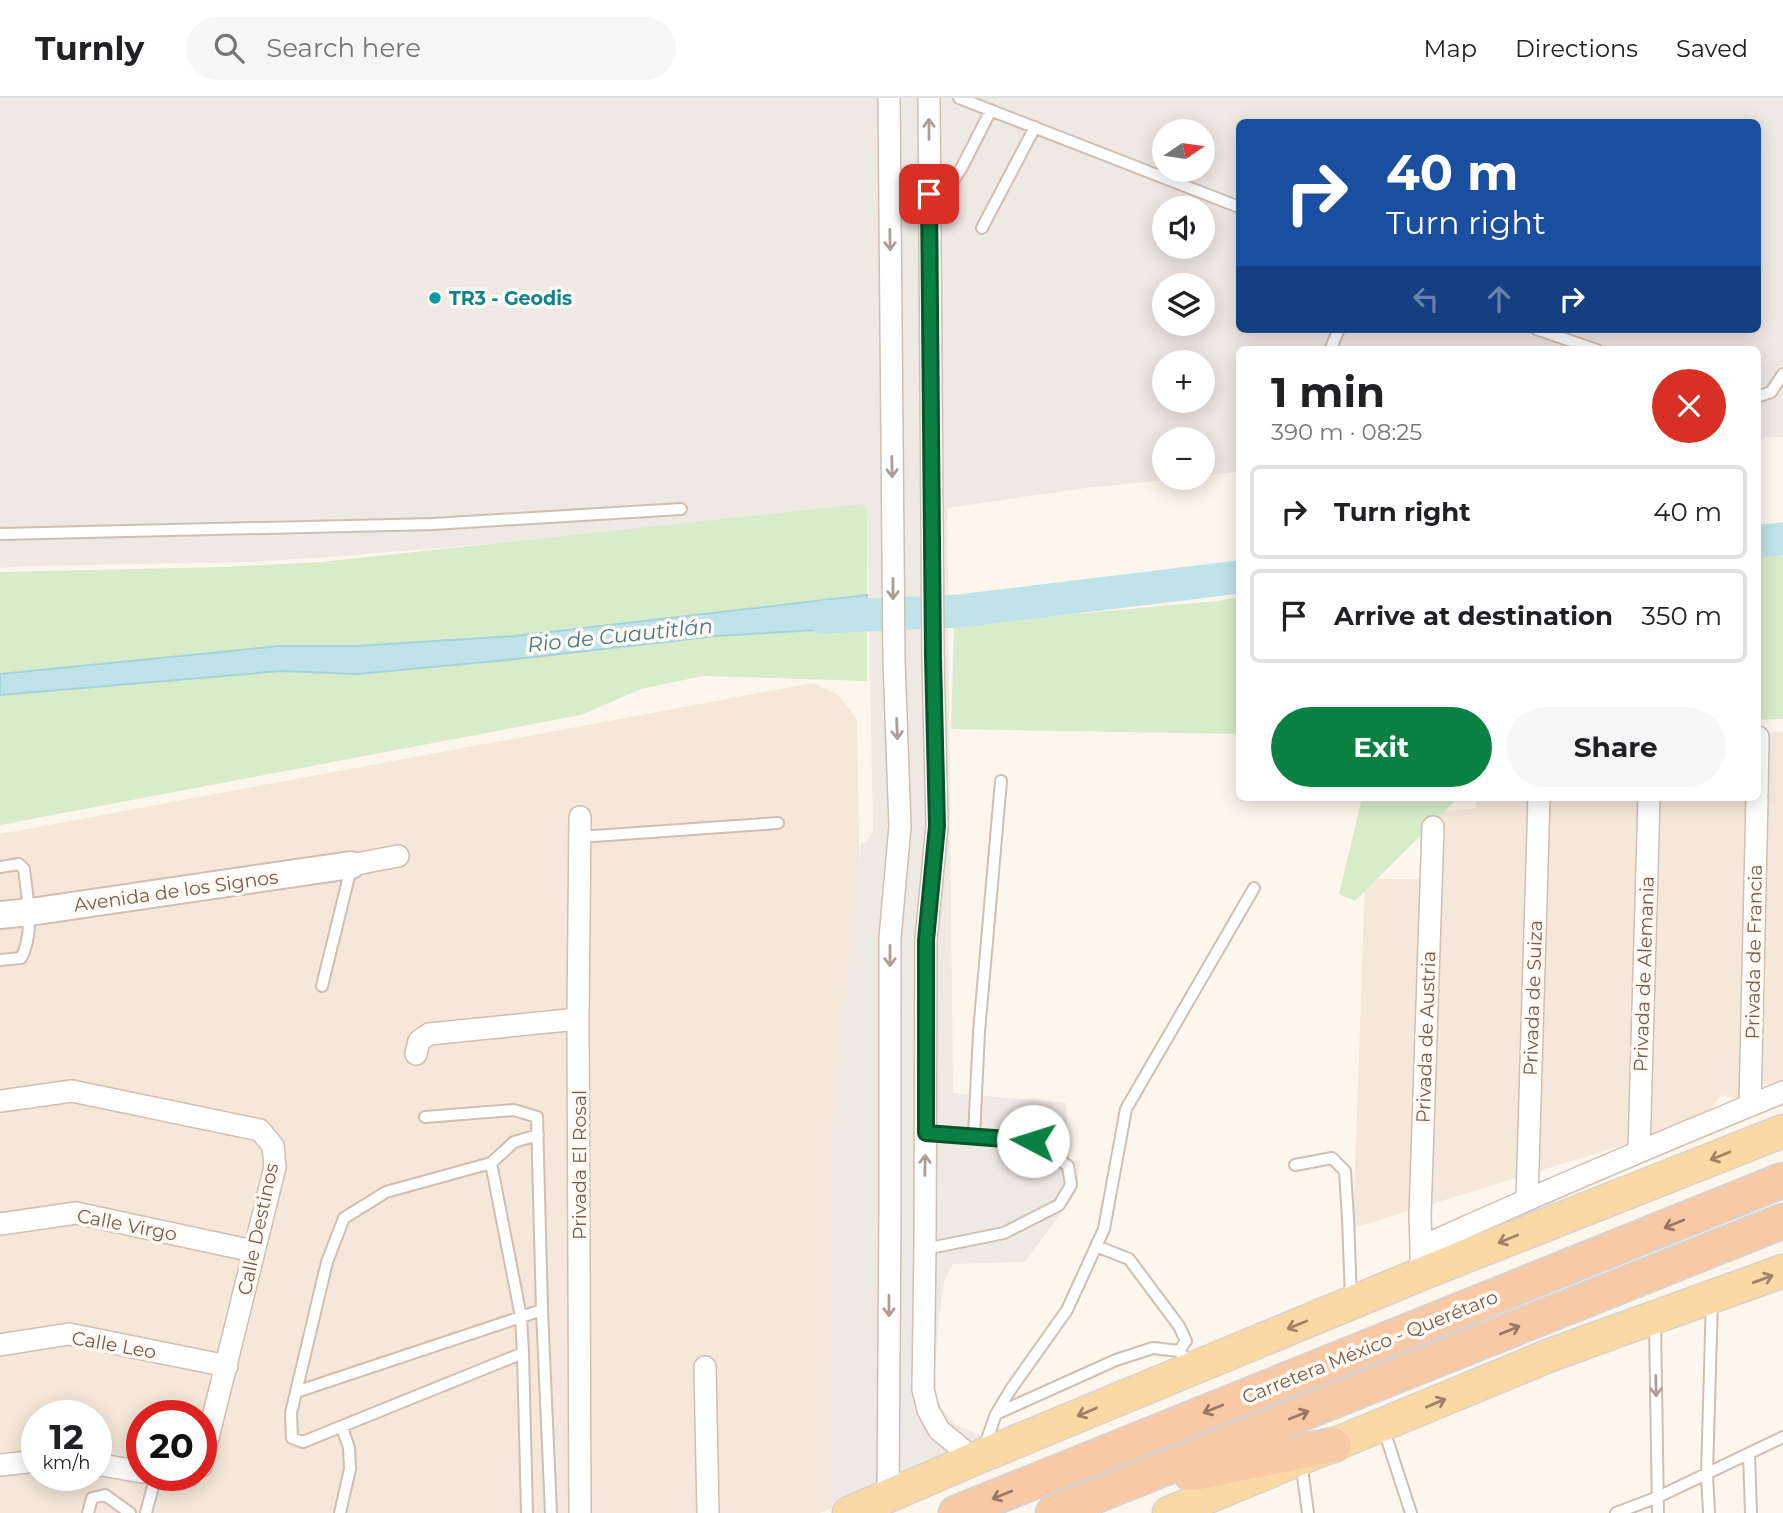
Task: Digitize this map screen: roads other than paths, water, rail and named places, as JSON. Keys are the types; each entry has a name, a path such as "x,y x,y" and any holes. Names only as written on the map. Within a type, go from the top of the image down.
{"highway":[{"name":"Carretera México - Querétaro","path":"956,1513 1783,1180"},
{"name":"Carretera México - Querétaro","path":"1053,1513 1783,1221"},
{"path":"1123,1485 1334,1445"}],"main road":[{"path":"849,1513 980,1457 1187,1360 1351,1303 1421,1261 1783,1130"},
{"path":"1169,1513 1553,1354 1783,1271"}],"street":[{"path":"888,1496 890,938 900,826 894,661 889,98"},
{"path":"929,98 933,657 937,826 926,940 923,1389 928,1410 939,1430 980,1457"},
{"name":"Privada de Suiza","path":"1527,1199 1539,801"},
{"name":"Privada de Alemania","path":"1639,1151 1649,801"},
{"name":"Privada de Francia","path":"1750,1105 1757,801"},
{"name":"Privada El Rosal","path":"580,827 580,1513"},
{"name":"Privada de Austria","path":"1421,1261 1420,1202 1433,827"},
{"path":"351,865 398,856"},
{"name":"Avenida de los Signos","path":"0,915 351,865"},
{"path":"890,994 926,995"},
{"path":"416,1054 419,1041 429,1034 578,1019"},
{"name":"Calle Destinos","path":"0,1101 72,1091 260,1130 273,1146 275,1167 217,1404"},
{"path":"1421,1261 1527,1199 1783,1092"},
{"path":"890,1212 925,1211"},
{"name":"Calle Virgo","path":"0,1224 76,1213 253,1251"},
{"path":"889,1276 925,1275"},
{"name":"Calle Leo","path":"0,1345 69,1334 227,1366"},
{"path":"705,1367 708,1513"},
{"path":"889,1411 928,1410"},
{"path":"0,1465 21,1463"}],"lane":[{"path":"960,98 1236,206"},
{"path":"930,218 962,167 991,110"},
{"path":"982,228 1035,127"},
{"path":"1548,333 1585,346"},
{"path":"1761,396 1771,392 1783,374"},
{"path":"0,534 433,524 681,509"},
{"path":"974,1136 979,1032 1001,781"},
{"path":"580,827 778,823"},
{"path":"0,867 19,864 24,869 30,912 26,950 21,958 0,960"},
{"path":"322,986 351,865"},
{"path":"980,1457 996,1415 1011,1389 1068,1310 1104,1229 1126,1109 1254,888"},
{"path":"425,1117 514,1111 537,1117 551,1513"},
{"path":"925,1249 1004,1233 1059,1205 1071,1185 1068,1166 1033,1141 926,1133"},
{"path":"523,1353 303,1442 292,1438 291,1413 327,1262 344,1218 386,1192 491,1163 514,1142 538,1135"},
{"path":"1295,1165 1332,1158 1345,1171 1351,1303"},
{"path":"491,1163 521,1317 527,1513"},
{"path":"996,1415 1116,1360 1153,1348 1187,1360 1186,1341 1179,1326 1129,1259 1096,1246"},
{"path":"1709,1513 1707,1474 1713,1297"},
{"path":"296,1392 542,1310"},
{"path":"1655,1317 1658,1513"},
{"path":"1382,1425 1411,1513"},
{"path":"340,1513 350,1469 349,1448 342,1427"},
{"path":"1616,1513 1658,1497 1783,1437"},
{"path":"1749,1454 1751,1513"},
{"path":"1301,1458 1308,1513"},
{"path":"146,1513 153,1491"},
{"path":"88,1513 92,1498 105,1495 130,1513"}],"water":[{"path":"867,595 867,627 716,636 357,674 281,671 0,695 0,674 280,646 356,646 515,636"}],"waterway":[{"name":"Rio de Cuautitlán","path":"1761,541 1783,539"},
{"name":"Rio de Cuautitlán","path":"823,617 960,611 1236,577"}],"place":[{"name":"TR3 - Geodis","path":"435,298"}]}
